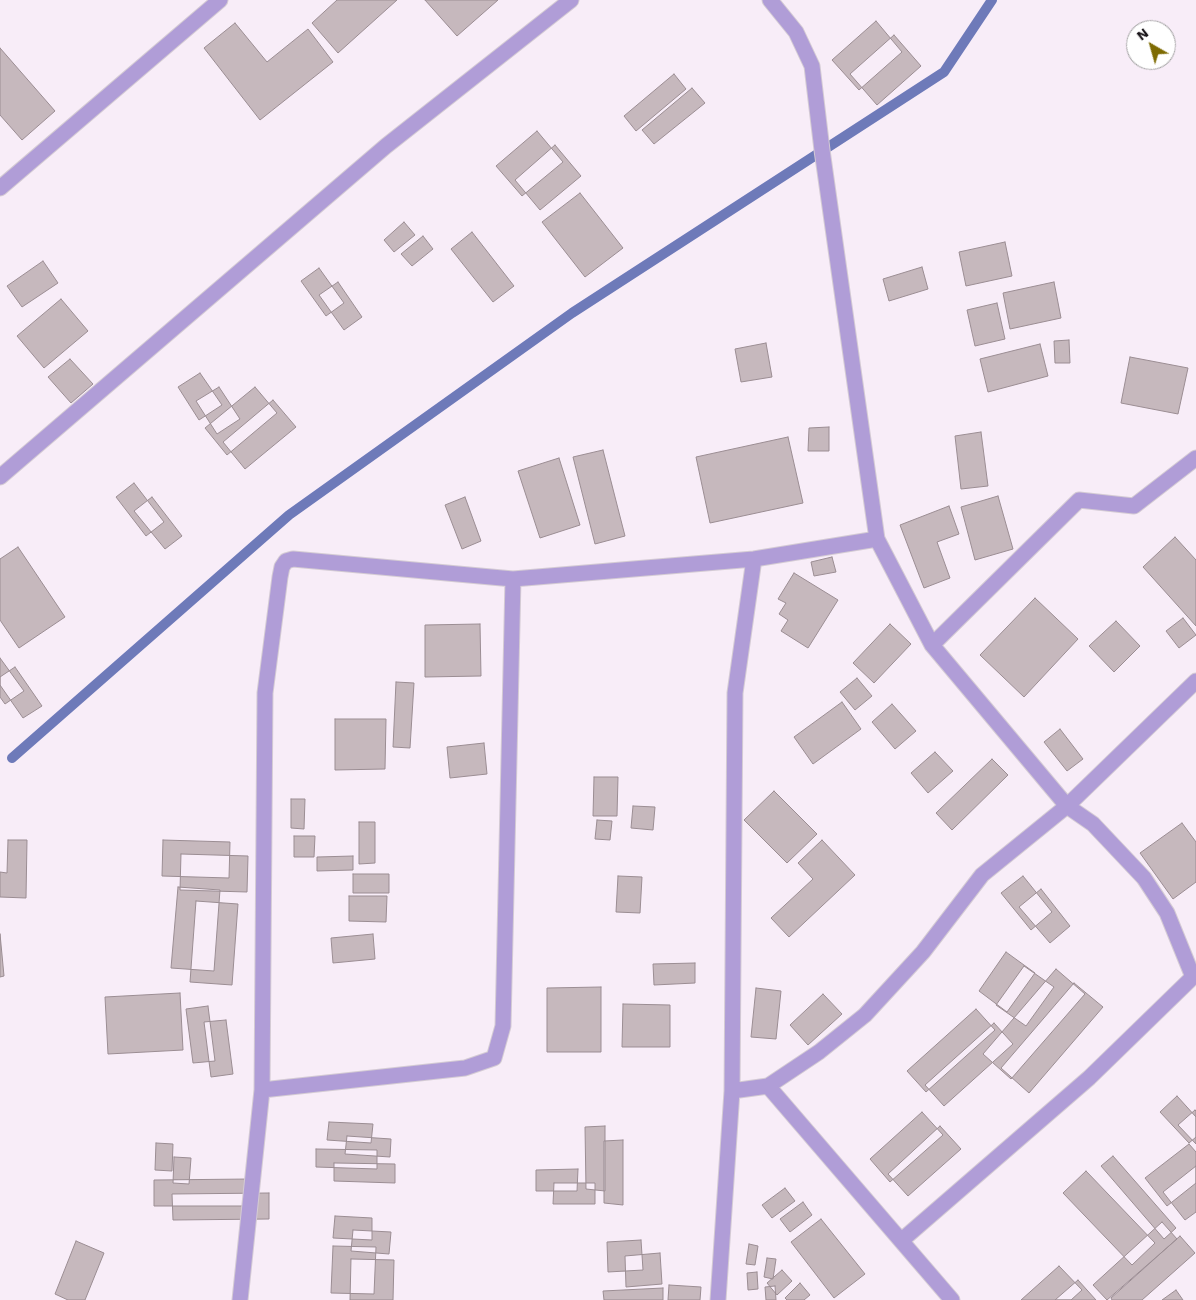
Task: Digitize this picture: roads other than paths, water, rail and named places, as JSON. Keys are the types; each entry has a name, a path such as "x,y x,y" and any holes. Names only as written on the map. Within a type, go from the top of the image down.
{"street":[{"path":"0,188 220,0"},
{"path":"770,0 796,32 812,66 877,539 932,644 1067,806 1093,824 1144,878 1167,913 1194,975 1089,1078 902,1240"},
{"path":"0,477 386,146 562,3"},
{"path":"932,644 1079,500 1134,506 1196,458"},
{"path":"240,1300 262,1090 265,693 282,568 286,562 293,559 513,580 754,559 877,539"},
{"path":"718,1300 732,1091 735,693 754,559"},
{"path":"262,1090 465,1068 494,1058 503,1026 513,580"},
{"path":"732,1091 768,1086 819,1052 865,1015 923,952 982,875 1067,806 1196,681"},
{"path":"768,1086 952,1300"}],"waterway":[{"path":"12,758 289,515 572,313 944,72 992,0"}]}
